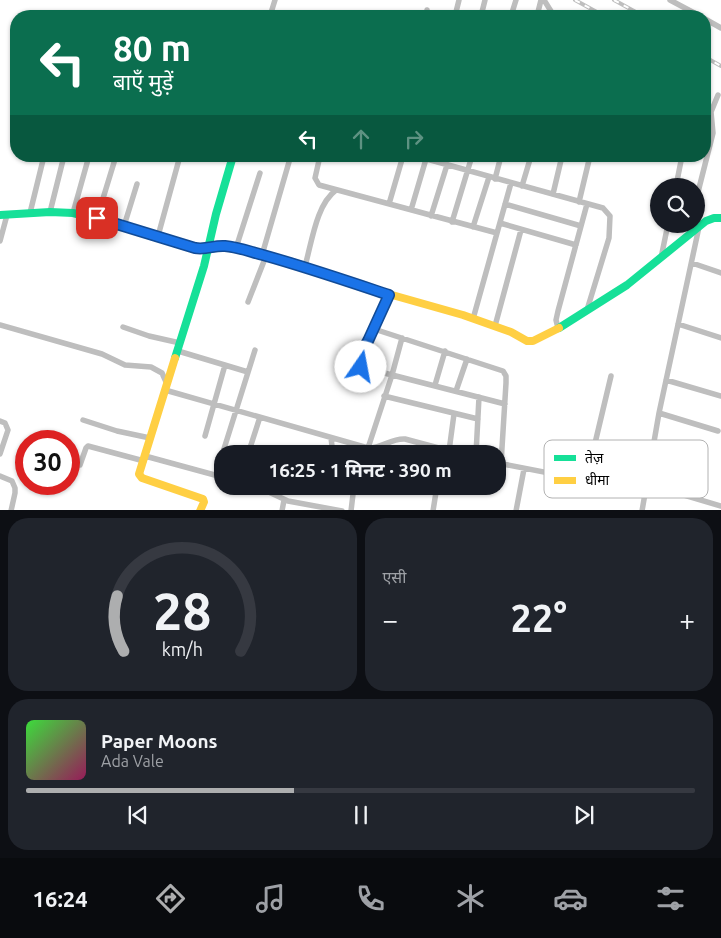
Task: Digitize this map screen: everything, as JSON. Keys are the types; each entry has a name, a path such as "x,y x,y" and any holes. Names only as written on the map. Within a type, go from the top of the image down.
{"street":[{"path":"670,0 689,10"},
{"path":"711,141 713,133 712,112 718,95"},
{"path":"30,213 43,162"},
{"path":"50,212 62,162"},
{"path":"73,213 87,162"},
{"path":"97,218 114,162"},
{"path":"158,236 178,162"},
{"path":"200,510 204,502 202,499 140,477 140,474 209,249 216,214 231,162"},
{"path":"248,302 264,256 289,162"},
{"path":"318,162 316,180 319,185 497,233"},
{"path":"389,204 401,162"},
{"path":"411,210 425,162"},
{"path":"437,162 603,208 610,216 609,238 587,310"},
{"path":"452,222 470,162"},
{"path":"474,228 499,162"},
{"path":"522,186 529,162"},
{"path":"553,194 561,162"},
{"path":"579,202 589,162"},
{"path":"678,178 681,162"},
{"path":"702,178 706,162"},
{"path":"431,216 445,164"},
{"path":"236,248 260,173"},
{"path":"473,319 511,183"},
{"path":"124,226 137,184"},
{"path":"305,266 321,209 326,200 336,190"},
{"path":"506,204 581,226"},
{"path":"558,328 556,320 558,311 587,204"},
{"path":"0,241 4,215 50,212 73,213 97,218 195,248 209,249 226,246 305,266 389,295 495,326 533,341 558,328 627,285 691,233"},
{"path":"705,221 721,218"},
{"path":"500,223 576,245"},
{"path":"495,326 521,230"},
{"path":"661,259 666,233"},
{"path":"654,440 692,263 694,233"},
{"path":"692,263 721,273"},
{"path":"389,295 356,364 361,367 504,404"},
{"path":"678,324 721,338"},
{"path":"0,325 102,354 125,365 146,366 156,369 162,373 166,388"},
{"path":"123,326 248,372"},
{"path":"374,329 503,371 506,379 501,445"},
{"path":"369,445 402,338"},
{"path":"224,445 255,350"},
{"path":"435,385 445,352"},
{"path":"456,392 467,359"},
{"path":"205,436 225,365"},
{"path":"596,440 611,376"},
{"path":"666,380 721,396"},
{"path":"166,388 357,445"},
{"path":"384,396 478,419"},
{"path":"477,445 479,397"},
{"path":"659,413 718,431"},
{"path":"450,445 454,414"},
{"path":"251,445 260,417"},
{"path":"83,420 117,432 150,438"},
{"path":"0,421 6,423 8,430 0,454"},
{"path":"331,438 332,445"},
{"path":"383,445 398,439 412,440 425,445"},
{"path":"80,466 88,446 214,475"},
{"path":"506,465 544,473"},
{"path":"516,510 524,469"},
{"path":"0,476 12,481 15,488 11,510"},
{"path":"276,495 284,500 342,510"},
{"path":"351,510 353,495"},
{"path":"433,510 436,495"},
{"path":"694,498 721,506"},
{"path":"282,510 284,500"},
{"path":"712,510 714,504"}],"railway":[{"path":"575,0 593,10"},
{"path":"614,0 632,10"},
{"path":"711,60 721,66"}],"traffic: fast":[{"path":"175,358 204,266 216,214 231,162"},
{"path":"0,215 50,212 73,213 124,226 195,248 209,249 226,246 305,266 371,289"},
{"path":"559,328 627,285 706,221 721,218"}],"traffic: slow":[{"path":"371,289 463,315 511,332 527,341 533,341 559,328"},
{"path":"175,358 139,474 142,478 203,499 204,502 200,510"}],"route":[{"path":"97,218 203,250 226,246 305,266 389,295 366,346 357,359 356,364 361,367"}]}
